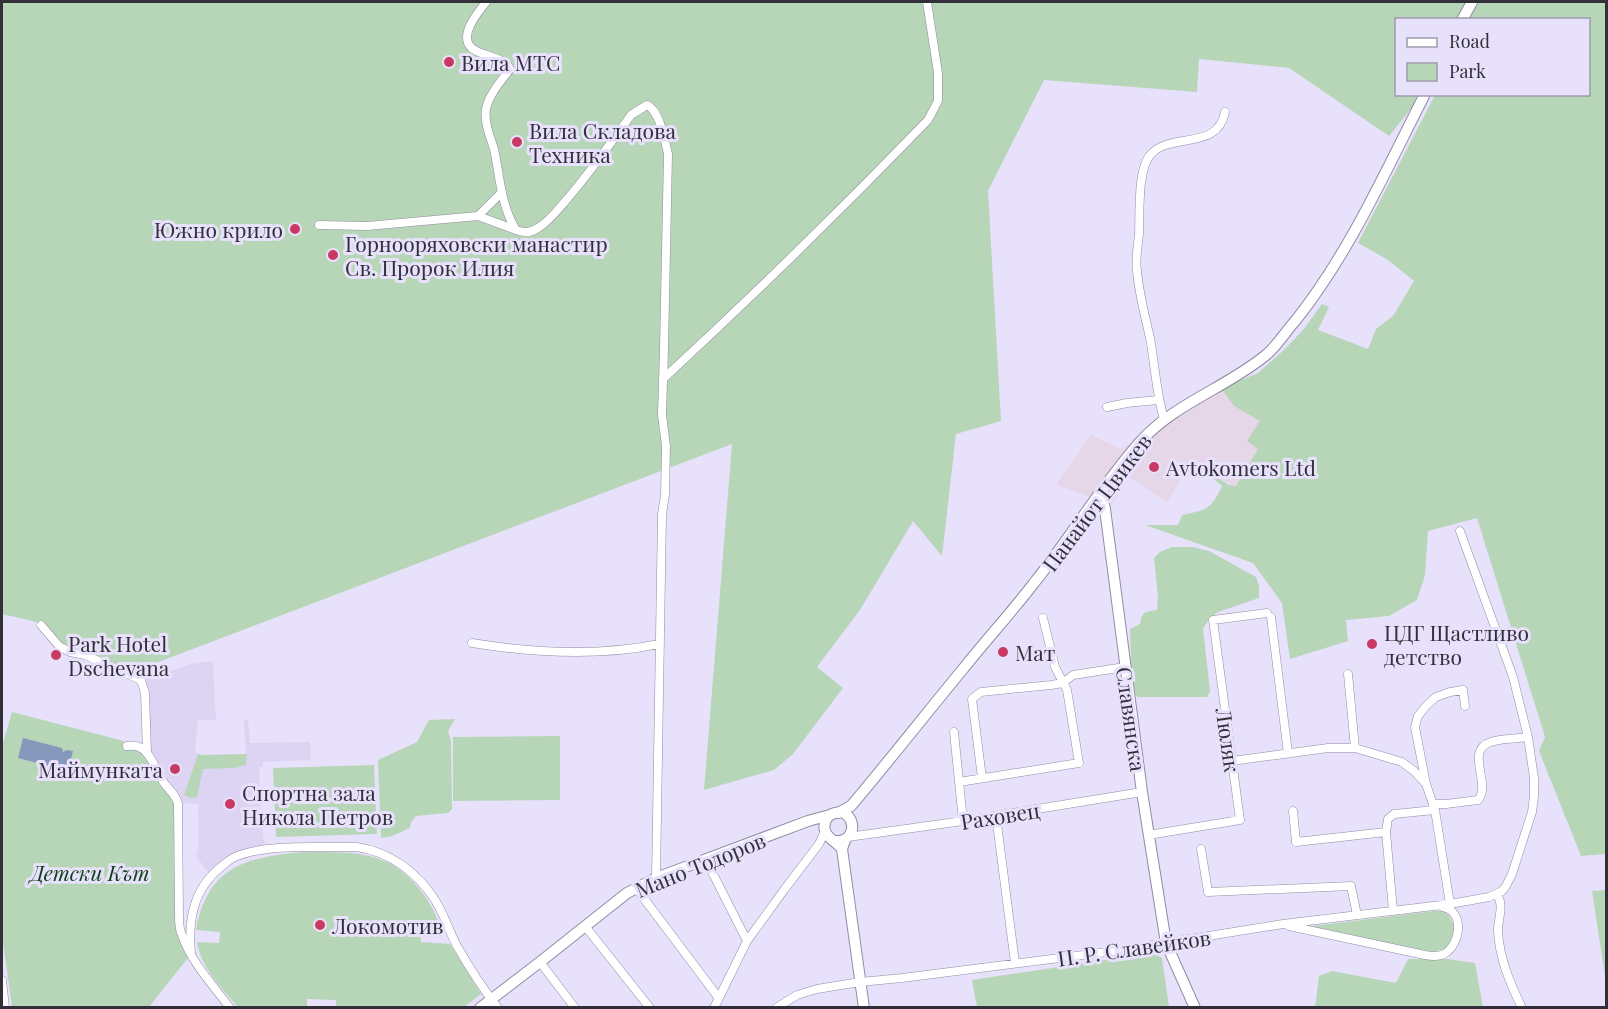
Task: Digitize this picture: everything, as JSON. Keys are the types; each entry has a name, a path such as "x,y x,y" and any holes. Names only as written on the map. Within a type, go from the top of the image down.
{"street":[{"path":"486,2 468,29 467,41 475,51 509,65 510,69 490,98 486,111 487,129 494,148 502,192 510,220 516,230"},
{"path":"663,380 783,266 928,120 938,101 938,82 927,2"},
{"path":"1463,18 1472,2"},
{"name":"Панайот Цвикев","path":"840,831 852,806 1034,584 1138,444 1164,419 1267,354 1316,295 1351,241 1424,96"},
{"path":"319,225 367,226 478,216 524,233 532,231 556,212 632,115 647,105 653,109 668,154 662,415 666,446 665,495 662,514 656,878"},
{"path":"1164,419 1158,400 1153,357 1136,267 1141,181 1148,158 1158,148 1165,144 1193,140 1210,134 1219,128 1225,112"},
{"path":"478,216 502,192"},
{"path":"1107,407 1158,400"},
{"name":"Славянска","path":"1098,495 1105,509 1148,835 1166,943 1195,1008"},
{"path":"1460,531 1513,677 1528,737 1534,778 1532,813 1512,874 1506,886 1496,894 1501,903 1499,942 1506,970 1522,1008"},
{"name":"Люляк","path":"1148,835 1240,820 1213,620 1269,615 1288,753"},
{"path":"959,782 1079,763 1068,690 1055,667 1043,618"},
{"path":"41,625 59,646 141,680 145,693 147,753"},
{"path":"472,643 515,650 562,652 635,649 659,644"},
{"path":"982,778 972,699 981,692 1052,685 1063,683 1073,675 1125,667"},
{"path":"1348,674 1355,748"},
{"path":"1450,904 1434,807 1426,784 1415,727 1418,716 1426,706 1436,698 1450,692 1463,690 1465,706"},
{"path":"954,732 963,821"},
{"path":"1393,911 1386,832 1388,819 1394,814 1478,800 1483,790 1478,756 1481,748 1489,742 1528,737"},
{"path":"126,746 134,745 144,749 166,786 175,795 178,803 181,934 191,954 230,1008"},
{"path":"1232,761 1328,748 1355,748 1402,762 1426,784"},
{"name":"Раховец","path":"840,831 963,821 1142,792"},
{"path":"1293,812 1296,842 1386,832"},
{"path":"996,816 1015,963"},
{"name":"Мано Тодоров","path":"480,1008 495,1003 540,962 627,893 656,878 813,820 840,831"},
{"path":"714,1008 747,941 819,844 840,831 864,1008"},
{"path":"191,954 190,933 195,903 200,891 210,875 235,856 267,849 348,847 369,849 399,862 420,880 435,900 457,945 495,1003"},
{"path":"1201,849 1208,892 1351,886 1357,915"},
{"path":"706,860 747,941"},
{"path":"636,888 718,997"},
{"name":"П. Р. Славейков","path":"776,1008 796,995 860,982 1166,943 1283,924 1439,906 1496,894"},
{"path":"1283,924 1425,955 1442,955 1451,949 1459,933 1455,915 1449,908 1439,906"},
{"path":"585,926 650,1008"},
{"path":"540,962 575,1008"},
{"path":"2,980 5,1008"}],"shaded area":[{"path":"1221,388 1234,406 1260,421 1258,449 1236,486 1225,482 1193,460 1167,502 1129,477 1112,504 1056,485 1091,435 1121,449"},
{"path":"213,662 216,720 198,720 195,753 202,755 246,754 244,720 248,720 250,743 310,742 311,760 263,762 263,767 259,767 261,823 267,849 235,856 210,875 196,856 199,845 198,804 178,803 150,758 141,680 148,667 150,672 175,670 190,664"}],"green space":[{"path":"2,2 1606,2 1606,865 1605,854 1581,856 1539,751 1545,737 1477,518 1428,531 1425,575 1417,600 1389,616 1346,620 1348,641 1290,659 1282,603 1253,563 1145,525 1178,525 1182,515 1202,510 1211,504 1222,486 1197,465 1229,485 1236,486 1258,449 1247,441 1260,421 1234,406 1221,388 1258,373 1304,329 1322,304 1329,307 1318,330 1368,349 1376,329 1393,316 1414,281 1388,260 1358,243 1434,96 1590,96 1590,18 1395,18 1395,96 1421,96 1389,136 1289,68 1199,59 1197,92 1044,80 988,191 1001,421 956,434 942,556 913,521 860,610 817,667 843,688 793,754 774,770 704,790 732,444 132,672 79,648 61,643 45,624 2,614"},
{"path":"1172,547 1193,547 1209,551 1256,577 1259,585 1259,598 1218,612 1210,618 1203,629 1210,691 1207,697 1138,697 1132,691 1130,629 1140,624 1145,613 1157,610 1154,558 1160,552"},
{"name":"Детски Кът","path":"12,712 134,745 150,758 175,795 179,916 191,954 149,1007 12,1007 2,934 2,747"},
{"path":"455,719 448,731 451,741 452,809 448,813 416,816 410,828 381,838 378,760 417,742 429,720"},
{"path":"560,736 560,800 453,801 453,737"},
{"path":"198,754 247,754 246,765 234,768 203,769 197,797 191,798 184,795"},
{"path":"374,765 377,834 276,837 273,768"},
{"name":"Локомотив","path":"303,852 355,853 385,861 399,869 424,895 439,923 441,933 421,933 421,942 450,944 481,994 464,1007 336,1007 336,1000 307,999 307,1007 238,1007 213,977 199,951 197,942 219,943 220,932 196,930 201,909 209,892 232,869 264,857"},
{"path":"1606,890 1606,976 1605,976 1592,891"},
{"path":"1442,910 1450,917 1454,926 1454,937 1446,948 1429,952 1314,929 1313,926"},
{"path":"1152,953 1162,958 1169,1007 977,1007 972,980"},
{"path":"1408,959 1447,959 1475,963 1483,1007 1315,1008 1319,976 1332,971 1396,983"}],"water":[{"path":"23,738 62,748 63,752 73,751 68,771 18,758"}],"place":[{"name":"Вила МТС","path":"449,62"},
{"name":"Вила Складова Техника","path":"517,142"},
{"name":"Южно крило","path":"295,229"},
{"name":"Горнооряховски манастир Св. Пророк Илия","path":"333,255"},
{"name":"Avtokomers Ltd","path":"1154,467"},
{"name":"ЦДГ Щастливо детство","path":"1372,644"},
{"name":"Мат","path":"1003,652"},
{"name":"Park Hotel Dschevana","path":"56,655"},
{"name":"Маймунката","path":"175,769"},
{"name":"Спортна зала Никола Петров","path":"230,804"},
{"name":"Локомотив","path":"320,925"}]}
